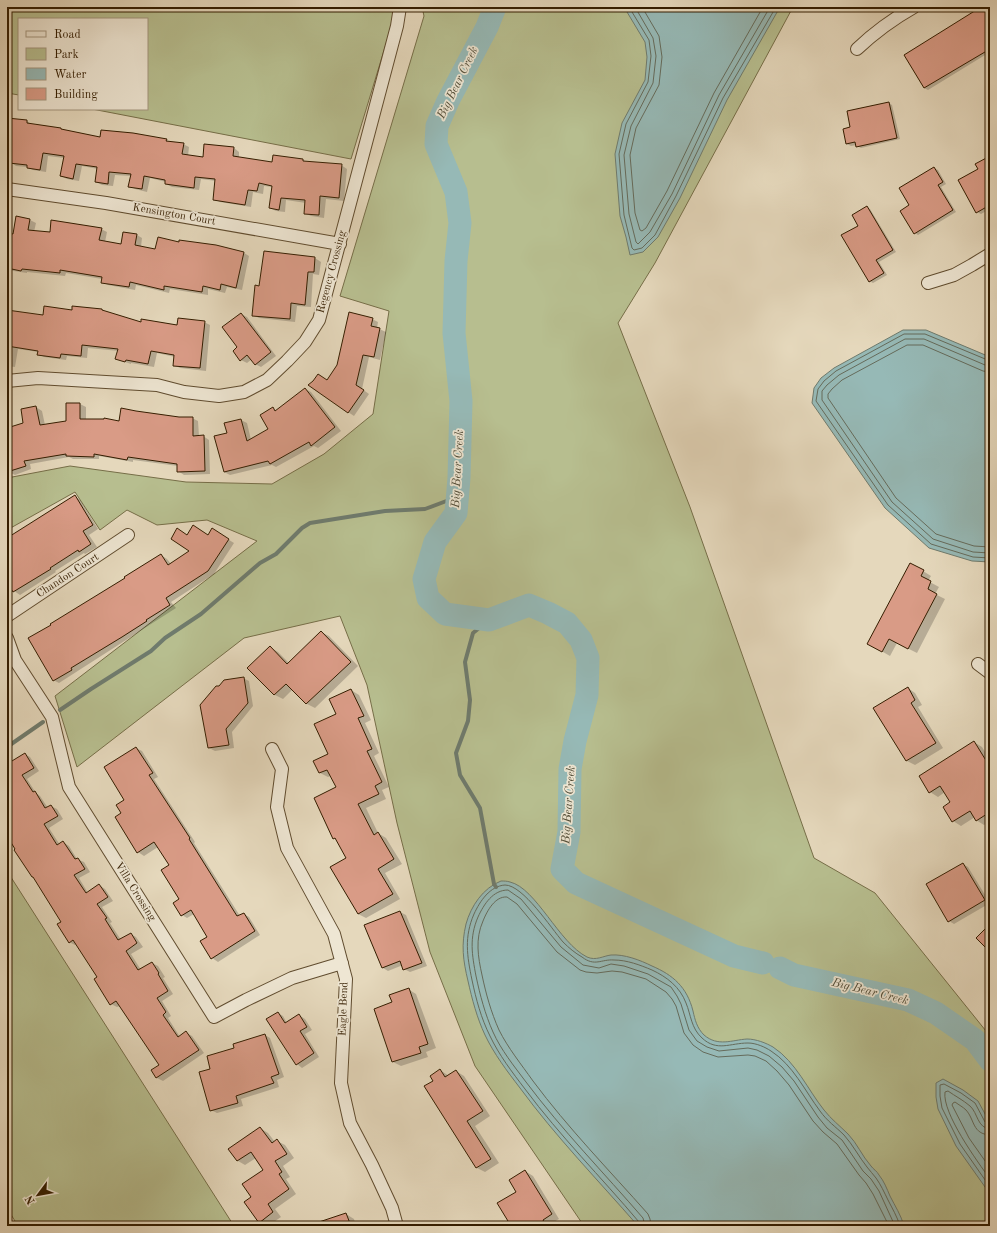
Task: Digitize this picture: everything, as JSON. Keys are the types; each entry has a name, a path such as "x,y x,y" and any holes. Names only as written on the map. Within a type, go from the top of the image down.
{"street":[{"name":"Regency Crossing","path":"7,381 38,378 156,386 184,392 219,396 244,392 267,380 288,361 305,342 319,320 397,26 400,7"},
{"path":"857,49 872,34 891,20 914,7"},
{"name":"Kensington Court","path":"7,189 106,204 340,244"},
{"path":"928,282 954,274 990,254"},
{"name":"Chandon Court","path":"7,616 128,536"},
{"name":"Villa Crossing","path":"7,638 15,660 52,717 69,787 214,1017 292,978 342,963"},
{"path":"978,664 990,673"},
{"name":"Eagle Bend","path":"272,749 282,769 277,807 287,848 334,934 346,978 341,1083 350,1124 372,1165 392,1208 397,1226"}],"green space":[{"path":"7,7 395,7 396,11 351,159 97,110 148,110 148,18 18,18 18,95 7,93"},
{"path":"422,7 793,7 655,263 618,323 690,507 814,858 875,893 990,1036 990,1226 584,1226 475,1066 430,952 397,823 367,685 340,616 244,638 77,767 55,696 257,541 207,520 157,525 127,510 100,530 75,492 7,530 7,478 70,466 186,482 272,484 324,454 373,414 389,311 340,296 424,16"},
{"path":"7,871 234,1226 18,1226 7,1208"}],"water":[{"path":"624,7 780,7 727,100 680,198 658,237 643,252 630,255 620,216 615,154 622,123 645,80 647,57 645,42"},
{"path":"903,330 926,330 990,357 990,562 972,561 929,548 885,508 812,403 814,388 821,378 834,368"},
{"path":"501,881 520,886 529,894 567,940 587,957 596,958 611,955 627,956 660,970 673,978 687,995 700,1030 709,1039 720,1042 747,1039 754,1040 773,1047 781,1053 795,1068 824,1110 848,1134 878,1174 900,1214 904,1226 638,1226 534,1106 501,1062 482,1029 471,995 466,973 463,952 464,939 468,917 475,904 483,893"},
{"path":"943,1079 963,1090 978,1101 990,1123 990,1194 956,1146 938,1109 936,1083"}],"building":[{"path":"981,7 990,7 990,49 924,88 904,55"},
{"path":"889,102 897,138 856,147 855,142 846,144 843,129 850,127 847,111"},
{"path":"7,118 27,120 27,123 61,128 100,137 101,130 133,133 167,139 166,141 184,143 182,154 203,157 204,144 234,147 233,156 272,162 273,155 303,159 303,161 342,164 339,198 320,196 319,215 304,214 305,200 281,198 279,210 269,208 272,186 259,183 257,191 248,190 245,205 213,200 215,179 195,177 194,188 165,184 165,180 144,176 142,189 128,187 131,174 109,172 108,184 95,182 97,167 76,164 73,179 60,176 64,156 43,153 40,170 27,168 27,165 9,163 10,151 7,151"},
{"path":"990,156 990,205 976,213 958,180 978,169 975,164"},
{"path":"934,167 943,182 938,185 953,210 914,234 900,211 909,205 899,188"},
{"path":"867,206 893,250 876,260 884,273 869,282 841,235 858,226 852,215"},
{"path":"16,216 30,219 28,230 50,232 51,220 102,228 99,240 121,244 123,232 137,234 135,245 155,249 158,237 179,242 179,240 216,245 244,252 236,288 221,284 220,290 203,286 202,292 164,286 164,290 130,282 129,287 101,283 102,277 60,270 60,273 22,269 21,271 7,268 7,233 13,234"},
{"path":"264,251 315,257 314,272 308,272 305,305 291,303 290,319 252,316 255,285 259,286"},
{"path":"44,306 72,310 72,306 102,309 141,322 141,319 177,325 178,318 205,321 200,368 173,366 174,355 151,351 148,364 126,360 125,362 115,359 118,349 82,345 81,356 61,354 60,358 37,355 38,351 7,346 7,310 43,315"},
{"path":"349,312 373,318 371,326 380,328 374,357 363,355 356,385 364,390 348,413 308,385 318,374 327,380 337,365"},
{"path":"241,313 271,352 255,365 247,355 240,361 233,351 237,347 222,327"},
{"path":"305,388 335,427 311,446 309,442 270,464 268,461 224,472 214,436 227,433 224,423 241,419 247,441 268,429 260,415 273,407 275,411"},
{"path":"66,403 80,403 80,419 104,418 119,421 121,408 179,417 193,417 193,436 204,435 205,471 177,472 177,464 128,457 127,460 94,454 94,457 66,456 66,454 24,461 26,466 7,472 7,428 23,423 21,409 36,406 40,425 66,421"},
{"path":"75,495 93,525 83,531 91,544 79,552 78,550 50,568 51,569 13,592 7,582 7,538"},
{"path":"193,525 208,535 212,528 229,539 208,571 166,598 170,605 53,681 28,638 51,625 50,624 161,554 168,565 189,551 171,539 177,528 187,535"},
{"path":"910,563 924,570 921,576 931,581 928,589 937,594 908,649 889,639 882,652 867,644"},
{"path":"321,631 351,662 306,704 286,684 274,695 247,668 270,646 287,664"},
{"path":"244,677 248,703 226,729 229,745 208,748 200,705 216,686 219,686 224,680"},
{"path":"908,687 915,700 911,703 936,743 906,761 873,708"},
{"path":"351,689 364,716 358,718 372,749 367,751 382,782 375,786 379,794 358,804 374,835 378,832 394,859 378,869 393,894 358,914 330,867 346,858 335,838 333,839 314,798 336,787 327,770 319,773 313,761 328,754 314,724 336,714 329,699"},
{"path":"974,741 990,767 990,812 976,821 970,811 952,822 943,807 950,802 940,786 929,793 919,776"},
{"path":"136,747 153,773 149,775 190,838 189,839 237,916 244,913 255,931 211,959 200,941 207,937 191,910 181,916 173,903 179,899 161,870 169,865 154,842 137,853 115,817 121,813 116,805 124,800 104,767"},
{"path":"25,753 34,768 22,775 33,792 35,791 45,808 51,805 58,816 44,824 57,845 63,841 75,859 78,858 85,869 74,875 86,893 99,884 108,897 97,904 107,918 105,919 118,940 131,933 137,943 126,951 138,970 152,962 168,991 157,998 166,1012 163,1015 178,1037 186,1031 199,1050 156,1078 151,1070 159,1065 116,1001 110,1005 94,979 97,977 73,940 69,943 57,924 61,922 14,850 15,849 7,836 7,764"},
{"path":"963,863 985,900 948,922 926,884"},
{"path":"400,911 422,963 403,970 400,961 382,968 364,925"},
{"path":"990,924 990,952 976,938"},
{"path":"409,988 428,1044 419,1047 421,1053 392,1062 374,1009 392,1002 389,995"},
{"path":"278,1012 285,1023 299,1014 307,1027 300,1031 314,1053 296,1065 266,1019"},
{"path":"265,1034 279,1074 271,1077 274,1083 236,1096 238,1103 210,1111 199,1072 210,1069 207,1056 234,1048 233,1044"},
{"path":"440,1069 445,1077 456,1070 483,1111 467,1121 491,1159 476,1168 424,1086 433,1081 430,1076"},
{"path":"260,1127 272,1143 277,1139 287,1154 275,1161 282,1172 279,1174 289,1189 268,1204 273,1212 259,1223 244,1202 251,1197 242,1184 263,1170 251,1152 237,1161 228,1149"},
{"path":"525,1170 552,1214 543,1220 546,1226 511,1226 497,1203 516,1192 509,1180"},
{"path":"346,1213 351,1226 313,1226 313,1224"}],"waterway":[{"name":"Big Bear Creek","path":"495,7 487,27 448,101 437,126 436,144 456,192 460,223 456,261 454,333 461,401 459,478 456,513 435,542 424,579 428,598 445,614 489,620 529,605 567,623 581,640 588,658 587,695 575,741 570,769 569,832 562,869 576,883 734,956 763,963"},
{"path":"60,710 151,651 165,638 201,614 260,563 276,554 302,528 310,523 385,511 425,509 457,497"},
{"path":"489,620 473,633 465,662 470,700 468,721 456,753 460,775 480,808 494,884 496,887"},
{"path":"7,747 43,722"},
{"name":"Big Bear Creek","path":"780,968 794,975 908,1000 936,1013 975,1040 990,1060"}]}
